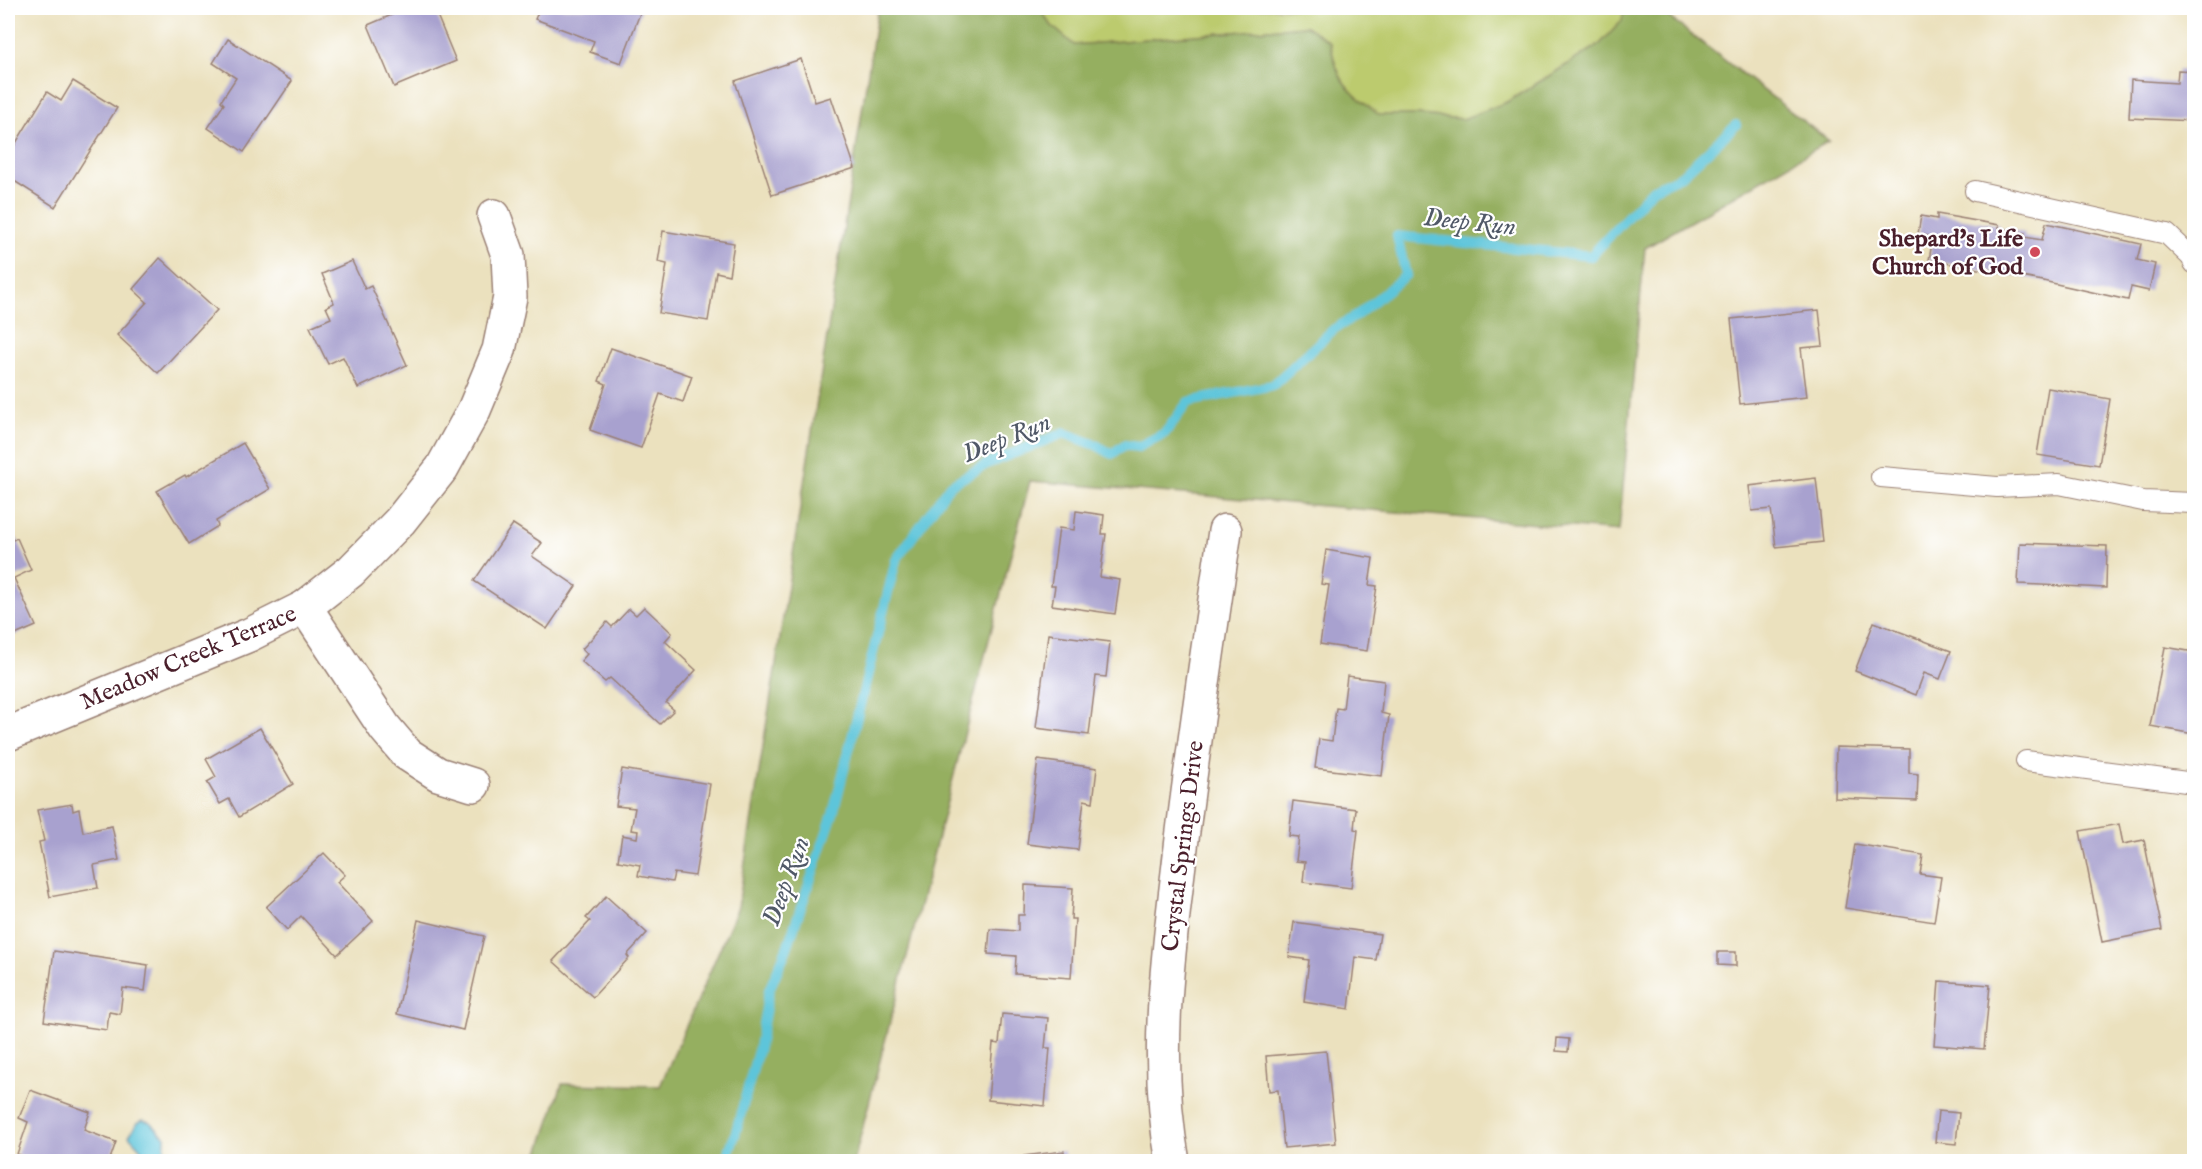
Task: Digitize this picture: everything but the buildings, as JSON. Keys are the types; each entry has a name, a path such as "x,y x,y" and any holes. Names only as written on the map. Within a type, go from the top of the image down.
{"street":[{"name":"Meadow Creek Terrace","path":"8,734 249,634 305,607 351,572 400,521 442,468 474,410 499,350 510,297 508,255 494,216"},
{"name":"Crystal Springs Drive","path":"1173,1161 1164,1076 1163,1022 1170,934 1225,531"},
{"path":"305,607 385,728 407,754 438,774 473,785"}],"lane":[{"path":"1975,191 2167,234 2191,257 2194,263"},
{"path":"1881,477 1997,487 2059,484 2143,501 2194,503"},
{"path":"2026,761 2194,783"}],"green space":[{"path":"878,8 1039,8 1052,26 1074,45 1306,26 1330,42 1333,56 1345,84 1379,115 1417,115 1463,119 1507,102 1599,45 1622,21 1624,8 1657,8 1829,141 1645,248 1619,531 1030,481 854,1161 536,1162 562,1084 660,1086 738,907"},
{"path":"1039,8 1624,8 1622,21 1599,45 1507,102 1464,119 1417,115 1379,116 1346,85 1337,67 1330,42 1306,26 1074,45 1052,26"}],"water":[{"path":"143,1120 150,1122 165,1137 164,1161 140,1161 141,1149 129,1136 137,1123"}],"waterway":[{"name":"Deep Run","path":"725,1162 735,1135 759,1047 769,990 787,948 833,814 896,560 950,485 989,463 1064,433 1096,445 1112,454 1124,445 1138,447 1165,433 1188,402 1273,385 1334,329 1356,316 1406,275 1397,236 1591,256 1653,189 1681,176 1736,125"}],"place":[{"name":"Shepard's Life Church of God","path":"2035,252"}]}
